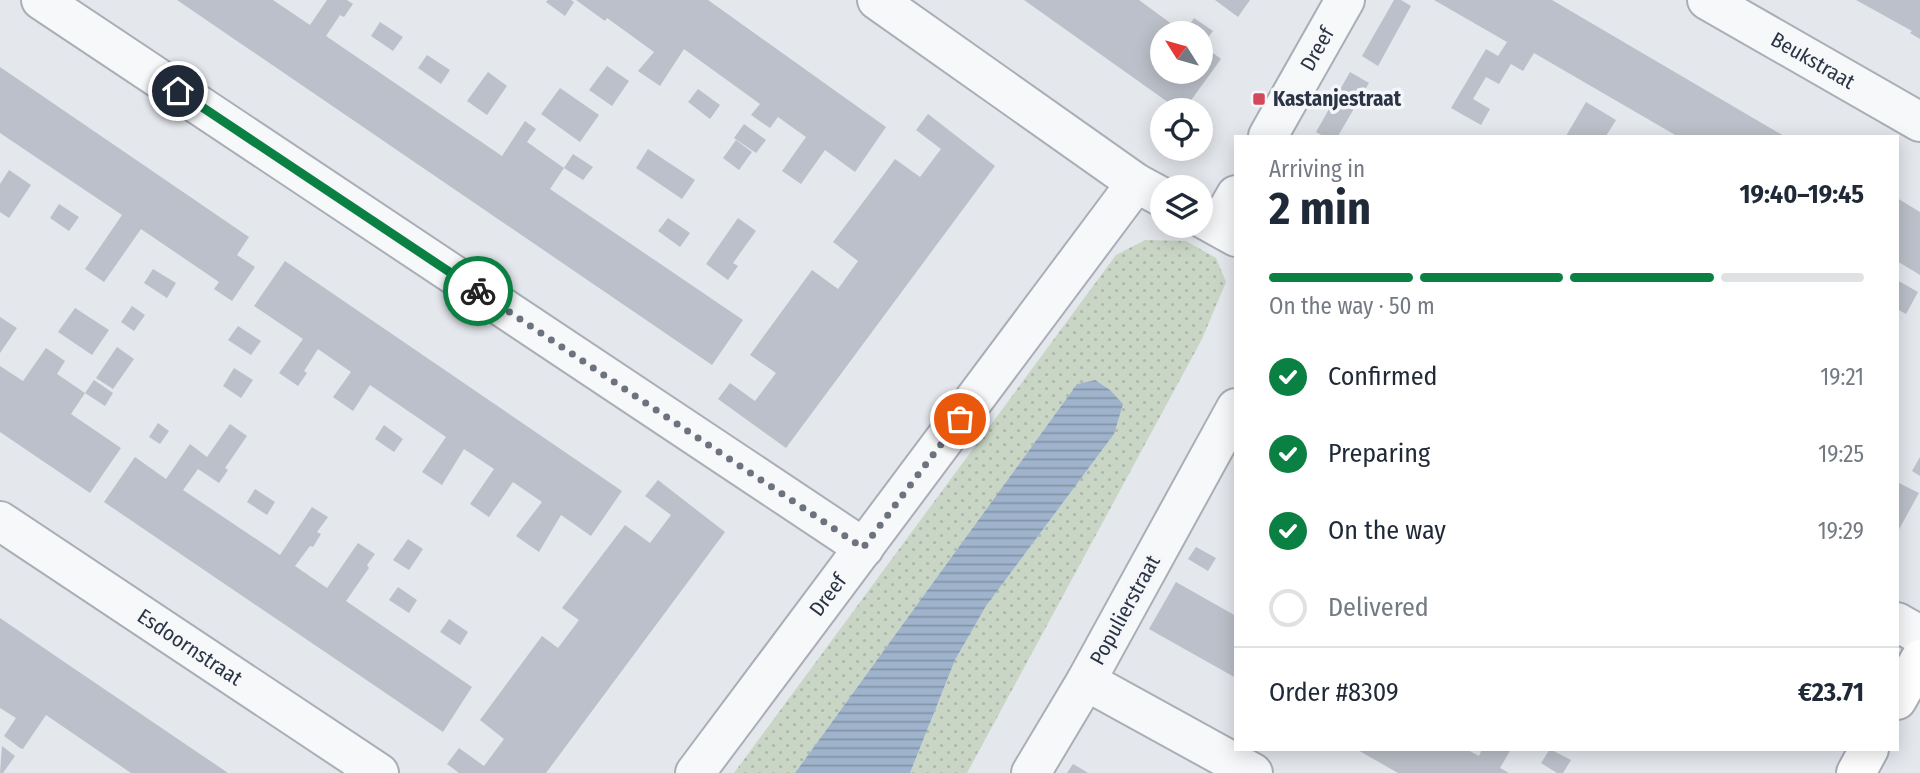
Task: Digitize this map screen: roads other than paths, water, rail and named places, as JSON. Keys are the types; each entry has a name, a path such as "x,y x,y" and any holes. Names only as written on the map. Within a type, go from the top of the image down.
{"street":[{"path":"41,0 863,548"},
{"path":"877,0 1149,190"},
{"name":"Dreef","path":"1269,135 1345,0"},
{"name":"Beukstraat","path":"1707,0 1920,122"},
{"name":"Dreef","path":"695,773 863,548 1149,190"},
{"name":"Populierstraat","path":"1234,412 1086,681 1253,773"},
{"name":"Esdoornstraat","path":"0,521 379,773"},
{"path":"1899,623 1920,635"},
{"path":"1899,696 1920,659"},
{"path":"1031,773 1086,681"},
{"path":"1856,773 1868,751"}],"water":[{"path":"1095,380 1110,390 1123,404 1114,434 986,606 955,660 910,773 795,773 1077,384"}],"place":[{"name":"Kastanjestraat","path":"1259,99"}]}
